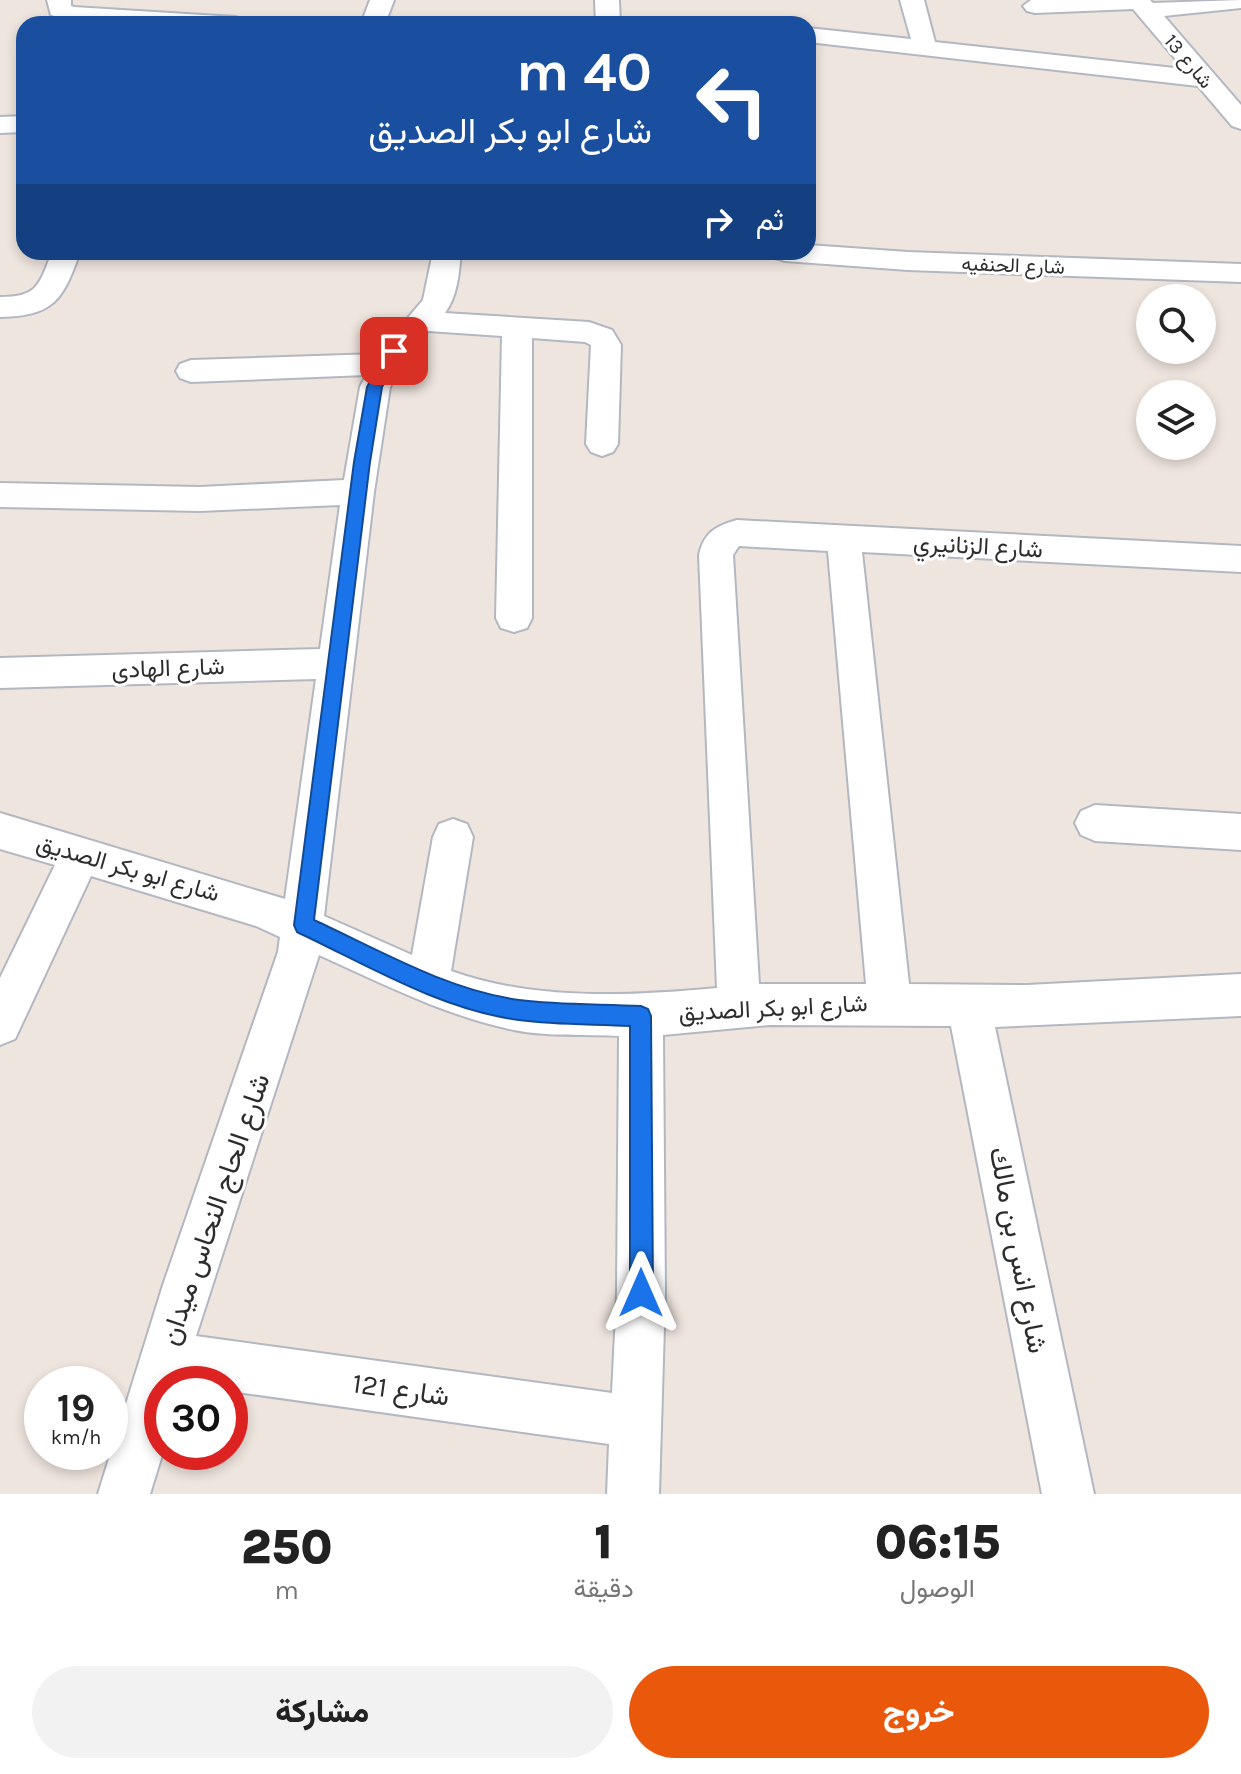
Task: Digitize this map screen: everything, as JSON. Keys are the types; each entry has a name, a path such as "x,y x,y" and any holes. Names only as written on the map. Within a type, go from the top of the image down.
{"street":[{"path":"60,0 59,10 66,14 182,10 205,16"},
{"path":"912,0 925,48"},
{"path":"1035,6 1241,1"},
{"name":"شارع 13","path":"1142,4 1221,87 1241,121"},
{"path":"816,36 1221,87"},
{"name":"شارع الحنفيه","path":"816,254 908,261 1241,273"},
{"path":"0,307 29,307 43,301 51,291 63,260"},
{"path":"191,371 384,364 423,321 440,293 446,260"},
{"path":"423,321 589,332 604,341 602,444"},
{"path":"514,618 517,327"},
{"name":"شارع الحاج النحاس ميدان","path":"124,1494 164,1357 291,982 304,925 371,404 384,364"},
{"path":"0,495 200,499 358,492"},
{"name":"شارع الزنانيري","path":"739,1007 716,555 719,542 737,533 1241,559"},
{"path":"844,539 889,1003"},
{"name":"شارع الهادى","path":"0,673 336,663"},
{"path":"1095,823 1241,832"},
{"name":"شارع ابو بكر الصديق","path":"0,831 229,898 304,925 428,983 472,999 518,1010 641,1016 739,1007 889,1003 969,1006 1090,1004 1241,995"},
{"path":"428,983 453,837"},
{"path":"0,1024 81,855"},
{"name":"شارع انس بن مالك","path":"969,1006 1068,1494"},
{"path":"633,1494 641,1293 641,1016"},
{"name":"شارع 121","path":"164,1357 637,1422"}],"route":[{"path":"394,351 379,375 371,404 316,808 304,925 428,983 472,999 518,1010 566,1015 641,1016 641,1293"}]}
